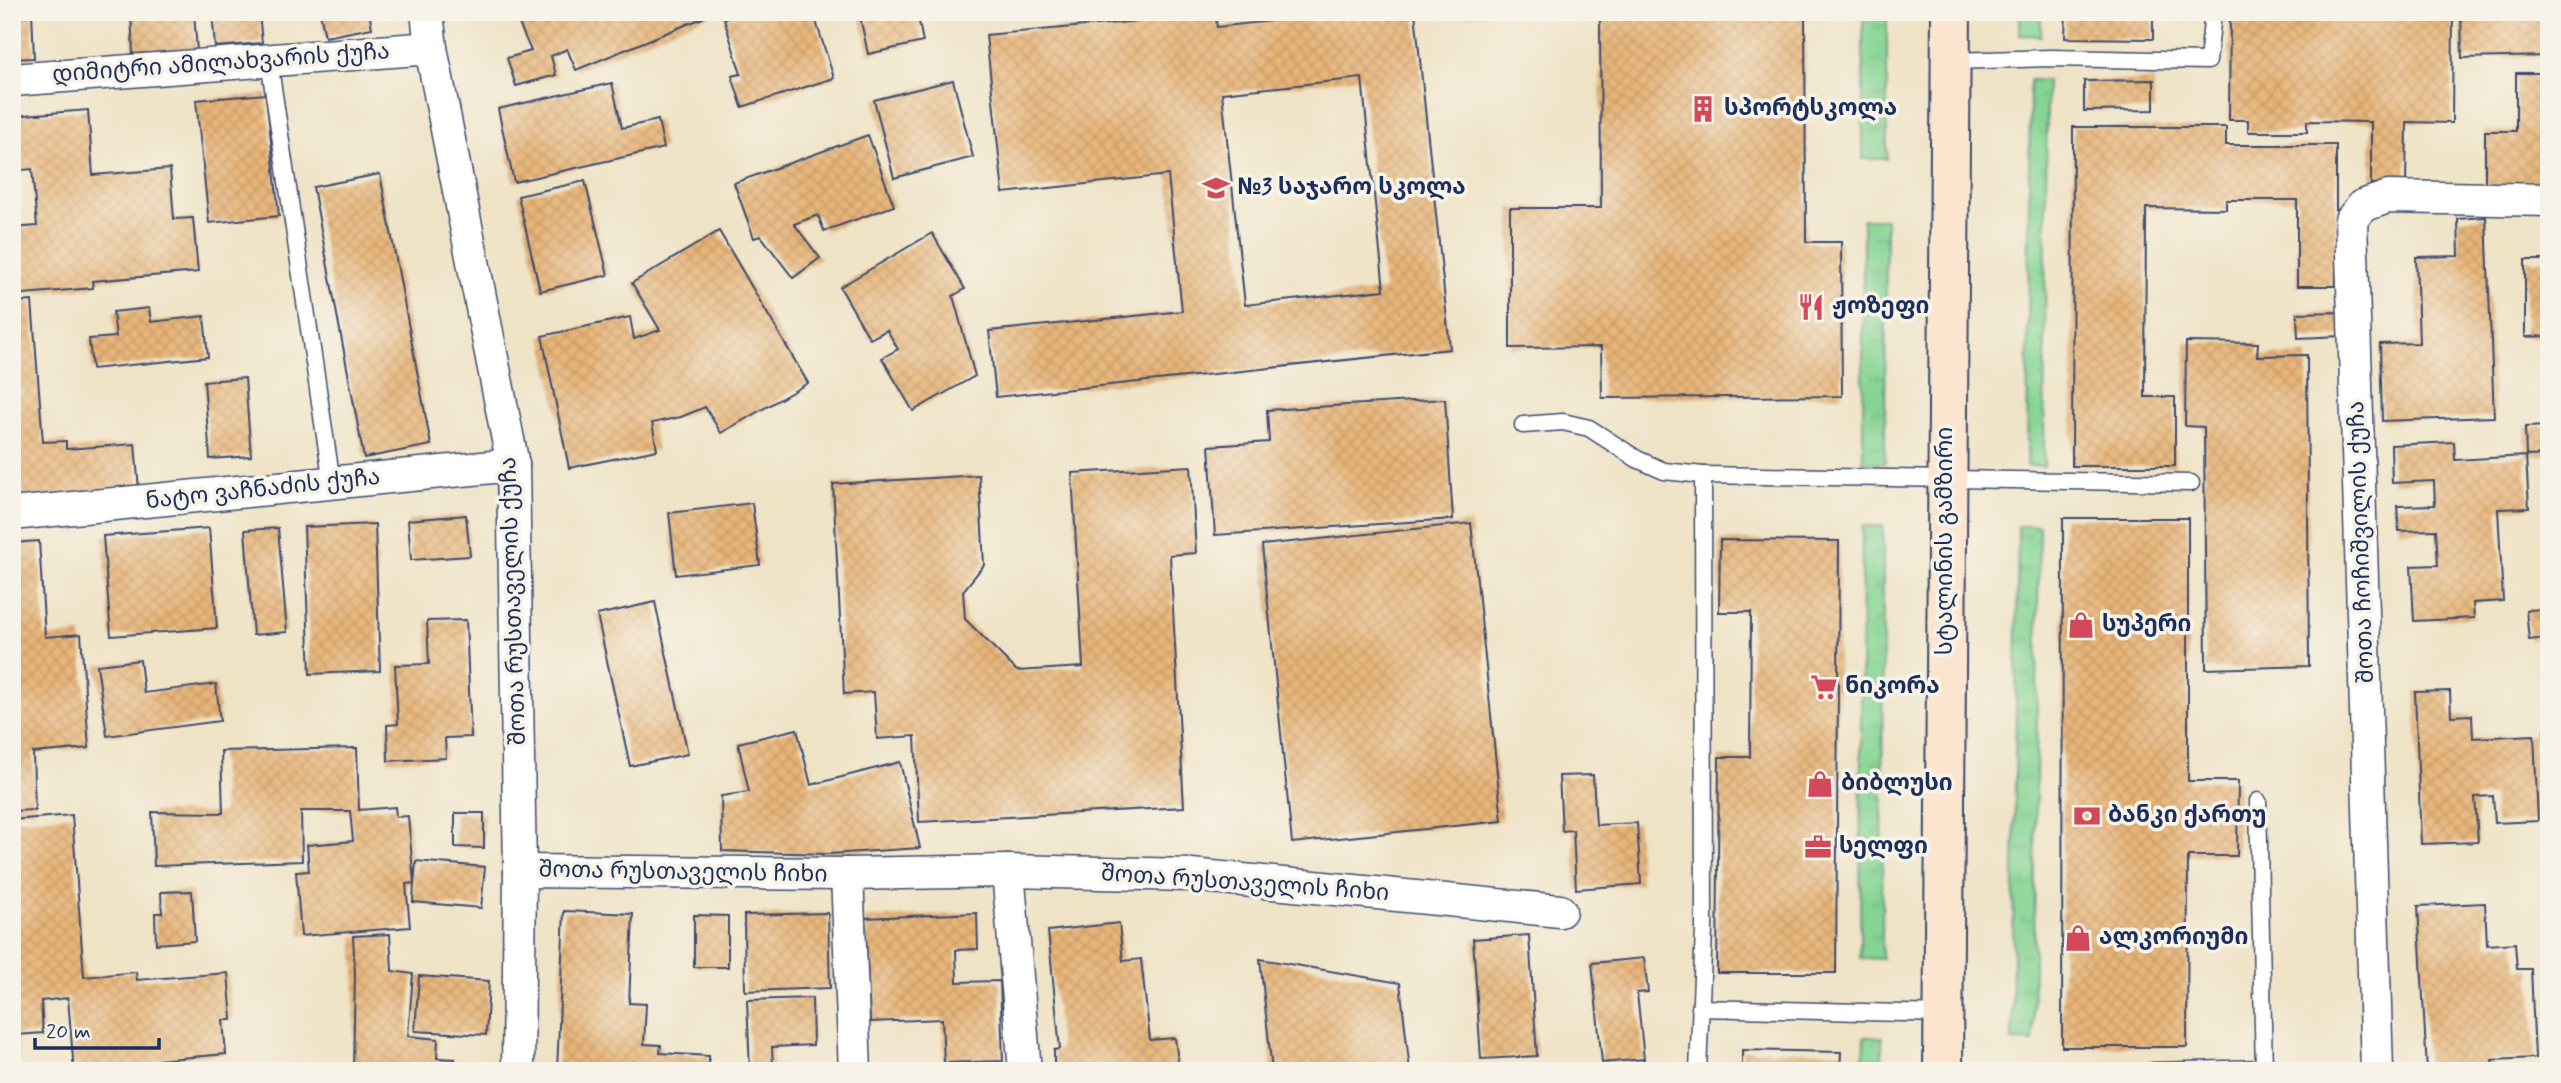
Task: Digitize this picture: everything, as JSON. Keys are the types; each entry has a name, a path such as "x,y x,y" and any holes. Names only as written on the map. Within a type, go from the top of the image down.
{"main road":[{"name":"სტალინის გამზირი","path":"1943,1071 1951,12"}],"street":[{"name":"შოთა რუსთაველის ქუჩა","path":"427,12 430,48 513,465 520,871 518,1071"},
{"name":"დიმიტრი ამილახვარის ქუჩა","path":"12,80 430,48"},
{"name":"შოთა ჩოჩიშვილის ქუჩა","path":"2377,1071 2351,220 2362,206 2388,197 2549,200"},
{"name":"ნატო ვაჩნაძის ქუჩა","path":"12,514 513,465"},
{"name":"შოთა რუსთაველის ჩიხი","path":"520,871 846,874 1009,871 1191,875 1560,911"},
{"path":"1009,871 1025,1071"},
{"name":"შოთა რუსთაველის ჩიხი","path":"846,874 855,1071"}],"lane":[{"path":"1952,61 2052,58 2208,61 2213,12"},
{"path":"269,61 332,483"},
{"path":"1523,425 1563,422 1589,428 1664,471 1703,475 2190,483"},
{"path":"1698,1071 1704,930 1703,475"},
{"path":"2153,1071 2264,1070 2258,802"},
{"path":"1700,1008 1944,1014"}],"green space":[{"path":"1863,12 1887,12 1887,159 1863,159"},
{"path":"2020,12 2041,12 2041,36 2020,35"},
{"path":"2030,80 2047,80 2044,466 2027,466"},
{"path":"1863,219 1886,219 1885,463 1863,463"},
{"path":"1862,526 1883,526 1882,959 1860,958"},
{"path":"2018,526 2039,526 2033,1042 2012,1041"},
{"path":"1864,1037 1882,1037 1882,1071 1863,1071"}],"building":[{"path":"12,12 32,12 34,58 12,59"},
{"path":"131,12 194,12 197,51 133,54"},
{"path":"212,12 259,12 262,43 215,47"},
{"path":"320,12 369,12 372,28 325,37"},
{"path":"514,12 717,12 576,70 567,49 551,56 556,75 516,86 507,58 531,51"},
{"path":"747,12 813,12 834,78 742,107 732,76 741,74 724,19"},
{"path":"859,12 917,12 923,42 868,54"},
{"path":"1353,12 1415,12 1450,349 996,397 989,331 1182,311 1168,175 1003,193 986,35 1215,14 1217,27","holes":["1362,78 1384,290 1245,305 1222,93"]},
{"path":"1450,12 1486,12 1486,14 1451,17"},
{"path":"1600,12 1805,12 1806,242 1841,242 1842,396 1602,398 1601,347 1510,348 1510,208 1601,208"},
{"path":"2066,12 2153,12 2153,39 2065,38"},
{"path":"2230,12 2453,12 2452,123 2407,122 2406,184 2371,184 2371,122 2307,121 2307,132 2248,132 2248,120 2229,120"},
{"path":"2461,12 2549,12 2549,56 2462,58"},
{"path":"2516,73 2549,73 2549,185 2485,185 2485,131 2516,131"},
{"path":"953,80 973,157 894,178 874,100"},
{"path":"2154,80 2154,110 2084,111 2084,81"},
{"path":"612,83 622,128 658,120 664,148 514,182 498,109"},
{"path":"266,94 279,216 209,223 196,100"},
{"path":"88,110 93,175 170,169 174,219 193,218 198,272 92,281 93,288 12,295 12,228 37,226 32,169 12,171 12,116"},
{"path":"2073,127 2226,127 2226,145 2336,145 2336,286 2297,286 2297,200 2226,200 2226,209 2146,208 2145,397 2175,397 2175,466 2072,466"},
{"path":"868,135 894,206 824,231 818,215 794,224 820,258 793,278 761,236 754,238 734,183"},
{"path":"380,174 431,445 364,458 313,187"},
{"path":"585,181 608,275 540,291 518,196"},
{"path":"2486,217 2494,417 2382,421 2380,344 2419,343 2416,257 2459,256 2458,219"},
{"path":"719,231 808,383 721,433 705,407 681,417 652,423 657,450 569,468 542,336 630,317 634,339 660,330 632,283"},
{"path":"932,233 965,289 953,296 975,376 913,411 882,358 898,349 887,330 870,339 840,287"},
{"path":"2525,260 2549,260 2549,336 2525,337"},
{"path":"32,301 43,442 66,441 66,449 135,444 139,490 12,500 12,302"},
{"path":"149,308 151,322 204,316 208,357 92,369 89,339 116,337 113,312"},
{"path":"2341,312 2342,336 2298,338 2297,313"},
{"path":"2186,342 2258,343 2257,356 2307,355 2309,666 2206,669 2204,427 2185,426"},
{"path":"245,378 251,456 210,459 204,381"},
{"path":"1445,399 1453,519 1215,535 1209,446 1269,442 1267,410"},
{"path":"2549,426 2549,455 2526,456 2525,427"},
{"path":"2454,442 2455,460 2526,456 2529,508 2498,509 2503,601 2473,603 2474,618 2414,621 2411,566 2438,565 2436,530 2399,531 2397,506 2435,505 2434,481 2392,483 2391,445"},
{"path":"1191,466 1196,553 1170,555 1184,807 919,822 915,736 877,739 874,692 844,694 833,484 979,475 984,565 963,591 965,619 1017,671 1083,667 1072,473"},
{"path":"752,503 760,565 676,575 669,513"},
{"path":"466,515 470,556 411,560 408,520"},
{"path":"2063,518 2188,518 2188,781 2238,781 2237,856 2188,856 2187,1047 2062,1047"},
{"path":"1471,523 1502,821 1292,843 1262,545"},
{"path":"375,524 380,671 310,674 304,527"},
{"path":"209,528 217,628 111,636 103,536"},
{"path":"278,528 287,632 253,635 245,530"},
{"path":"1720,540 1839,541 1836,973 1717,973 1719,757 1750,757 1751,612 1719,612"},
{"path":"39,541 45,637 81,634 89,748 33,753 35,810 12,811 12,543"},
{"path":"655,602 688,754 630,766 597,615"},
{"path":"2549,609 2549,638 2529,640 2526,610"},
{"path":"466,620 471,737 445,738 446,758 388,761 387,725 398,724 395,665 429,664 427,621"},
{"path":"140,660 144,693 216,684 220,721 107,736 97,665"},
{"path":"2450,691 2451,716 2472,715 2473,738 2534,735 2538,821 2495,823 2493,796 2475,797 2478,842 2421,844 2415,692"},
{"path":"2549,728 2549,747 2545,747 2544,729"},
{"path":"797,729 811,785 900,762 920,848 829,854 722,851 721,796 749,792 738,743"},
{"path":"357,748 359,810 395,807 396,817 408,816 414,883 406,884 410,927 301,936 296,872 309,871 307,845 353,841 350,811 301,811 302,861 154,866 152,812 223,813 221,751"},
{"path":"1593,775 1596,825 1637,823 1641,884 1576,889 1573,830 1562,831 1559,776"},
{"path":"455,813 484,813 484,848 455,847"},
{"path":"72,815 84,977 136,972 137,980 228,973 232,1020 223,1020 226,1054 158,1060 159,1071 74,1071 68,998 41,1001 43,1033 17,1035 19,1071 12,1071 12,820"},
{"path":"416,861 485,867 481,908 413,902"},
{"path":"192,891 195,941 156,944 155,913 162,913 161,892"},
{"path":"2485,903 2487,945 2515,943 2517,969 2531,969 2535,1058 2492,1060 2493,1071 2427,1071 2418,906"},
{"path":"564,911 633,914 629,1003 646,1004 644,1044 661,1045 660,1053 709,1056 709,1071 557,1071"},
{"path":"828,913 830,988 745,991 744,915"},
{"path":"977,913 978,949 956,950 957,982 1000,981 1003,1061 944,1063 942,1019 870,1022 865,918"},
{"path":"694,915 728,916 728,967 694,967"},
{"path":"1119,923 1123,961 1141,959 1150,1040 1175,1038 1179,1071 1054,1071 1054,1050 1060,1049 1048,931"},
{"path":"390,934 392,971 413,974 408,1036 438,1039 437,1058 455,1059 454,1071 353,1071 353,936"},
{"path":"1529,935 1537,1056 1481,1059 1473,939"},
{"path":"1644,958 1648,992 1637,993 1644,1059 1602,1063 1592,963"},
{"path":"1260,959 1400,983 1410,1071 1272,1071"},
{"path":"419,976 489,981 486,1035 415,1031"},
{"path":"812,998 813,1045 772,1047 773,1065 785,1065 785,1071 750,1071 747,1000"},
{"path":"1742,1050 1841,1052 1840,1071 1742,1071"}],"place":[{"name":"სპორტსკოლა","path":"1703,109"},
{"name":"№3 საჯარო სკოლა","path":"1216,188"},
{"name":"ჟოზეფი","path":"1811,307"},
{"name":"სუპერი","path":"2081,625"},
{"name":"ნიკორა","path":"1824,687"},
{"name":"ბიბლუსი","path":"1820,784"},
{"name":"ბანკი ქართუ","path":"2087,816"},
{"name":"სელფი","path":"1818,847"},
{"name":"ალკორიუმი","path":"2078,938"}]}
